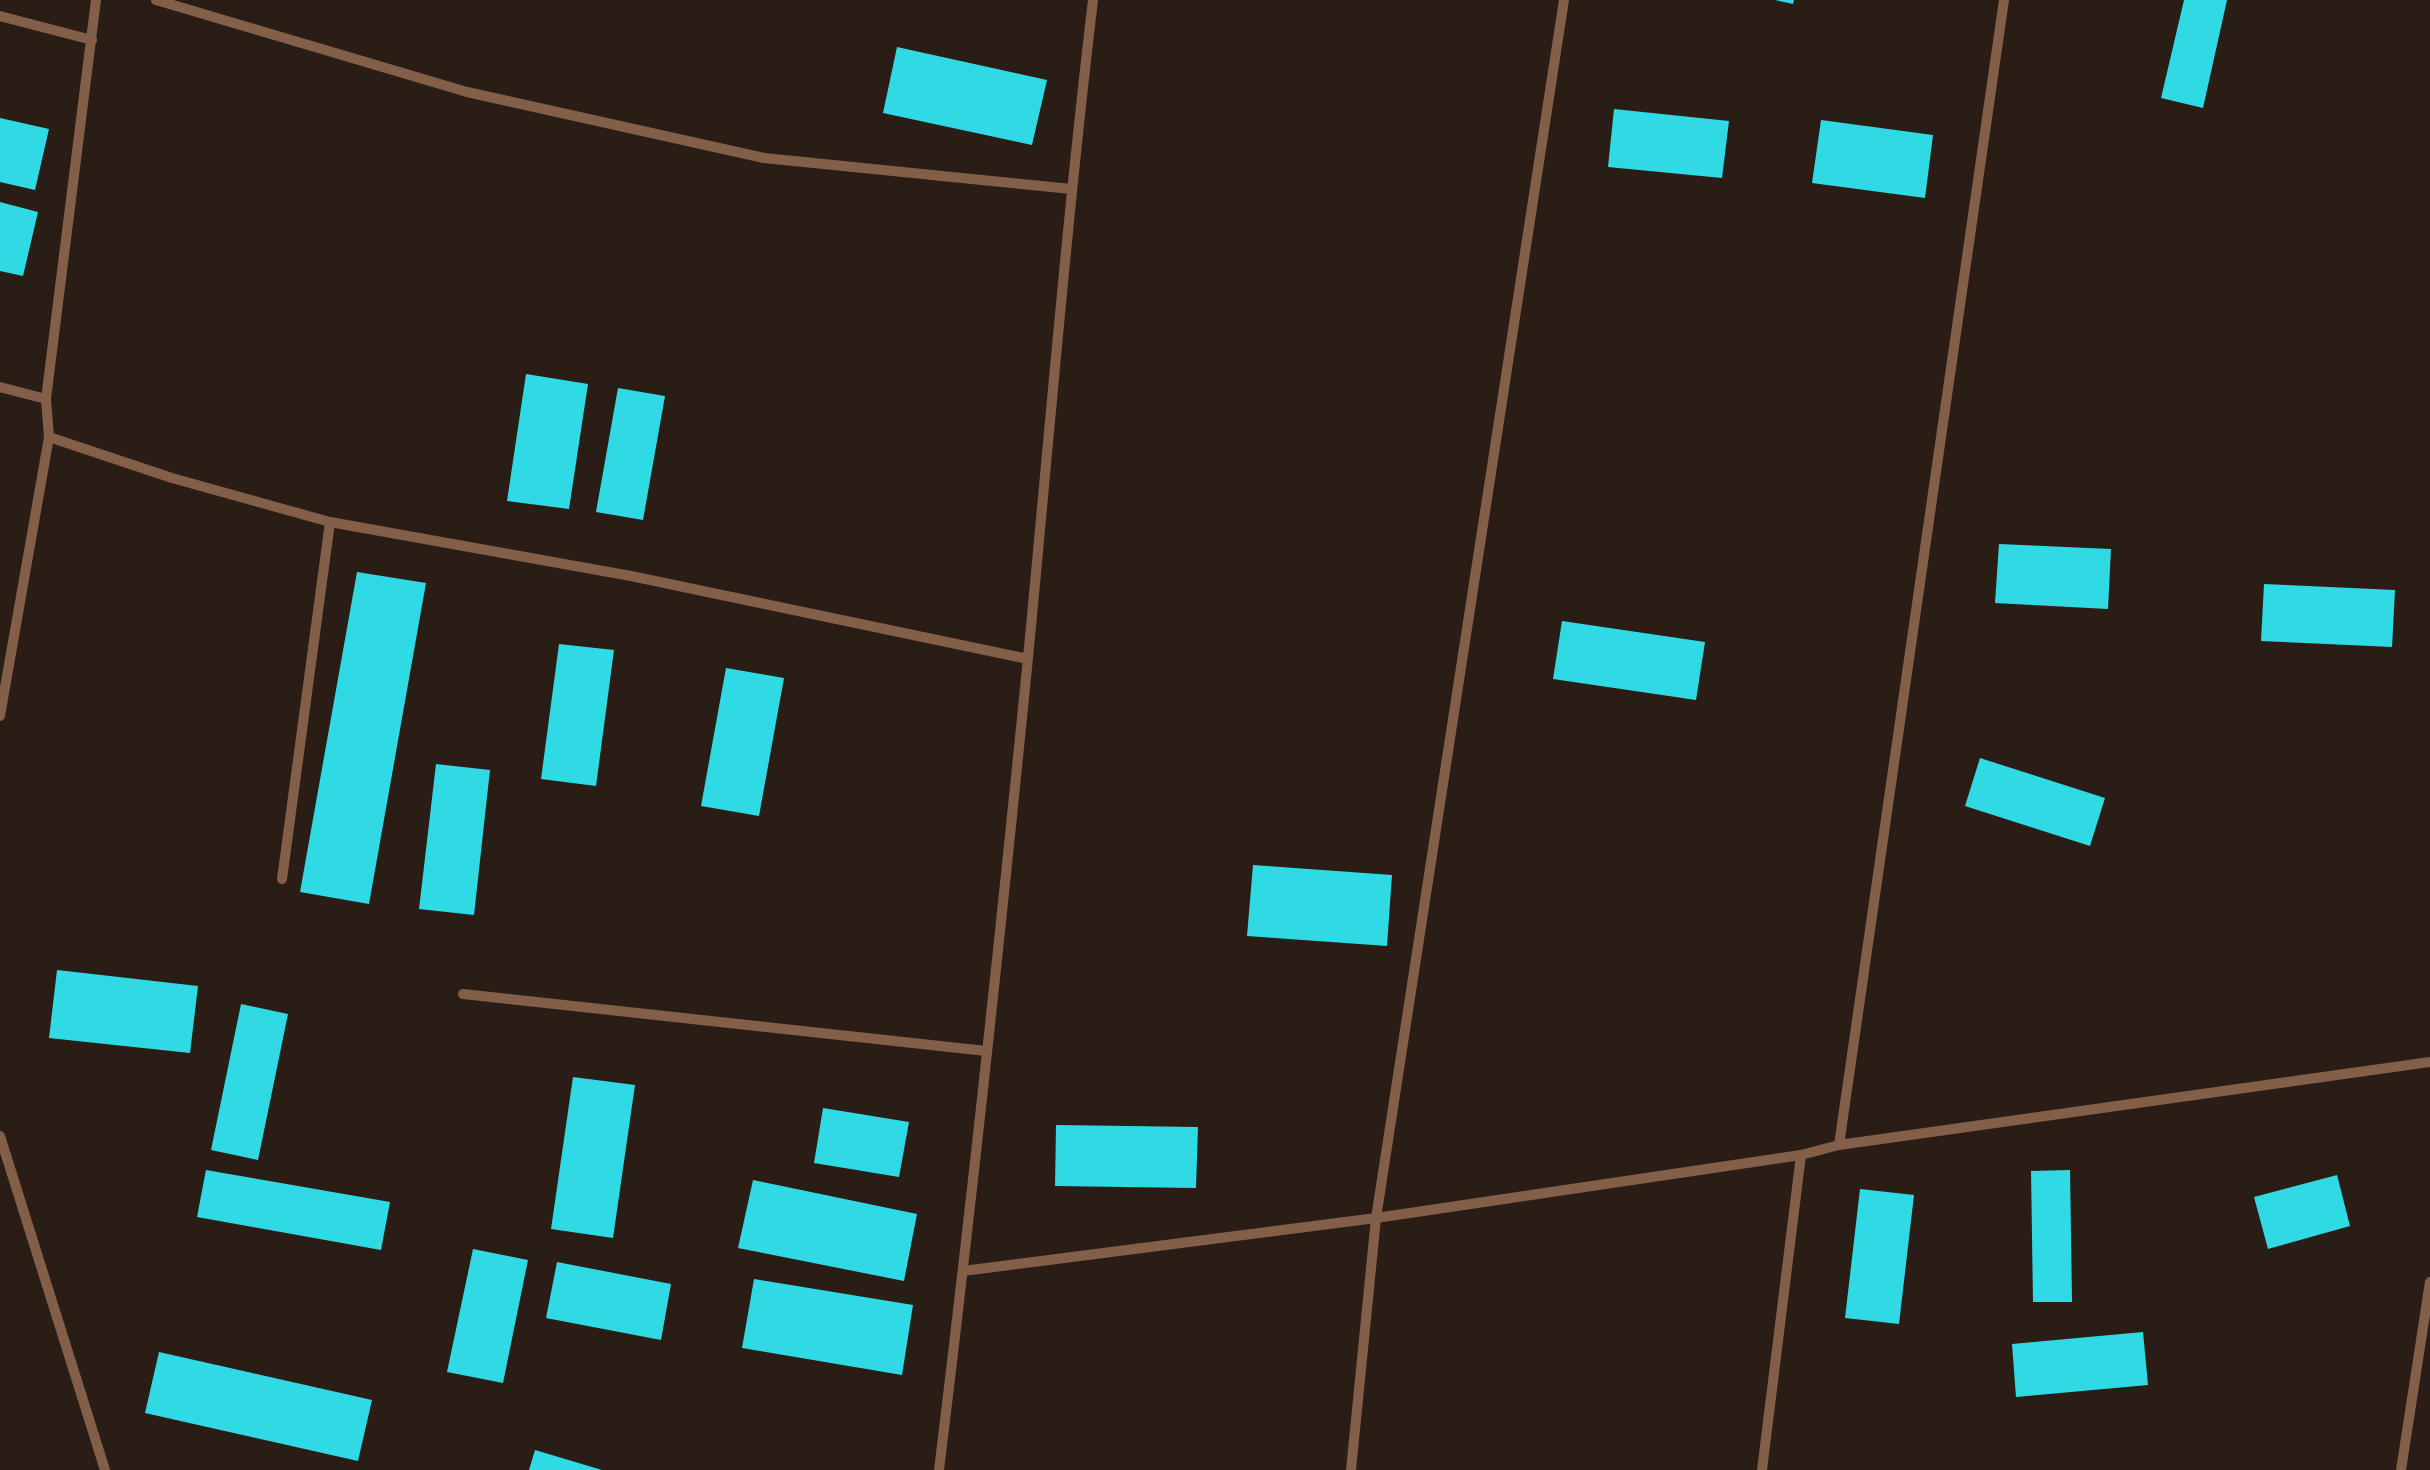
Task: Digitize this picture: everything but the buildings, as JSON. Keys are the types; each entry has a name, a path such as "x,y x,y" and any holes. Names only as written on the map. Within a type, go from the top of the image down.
{"street":[{"path":"0,716 48,437 46,399 96,0"},
{"path":"156,0 467,92 764,158 1071,189"},
{"path":"939,1470 963,1271 1028,659 1071,189 1093,0"},
{"path":"1351,1470 1376,1218 1564,0"},
{"path":"1839,1144 2004,0"},
{"path":"0,16 92,40"},
{"path":"0,387 46,399"},
{"path":"48,437 172,478 330,522 631,576 1028,659"},
{"path":"282,879 330,522"},
{"path":"463,994 986,1051"},
{"path":"963,1271 1376,1218 1801,1155 1839,1144 2430,1062"},
{"path":"0,1136 105,1470"},
{"path":"1762,1470 1801,1155"},
{"path":"2401,1470 2430,1282"}]}
